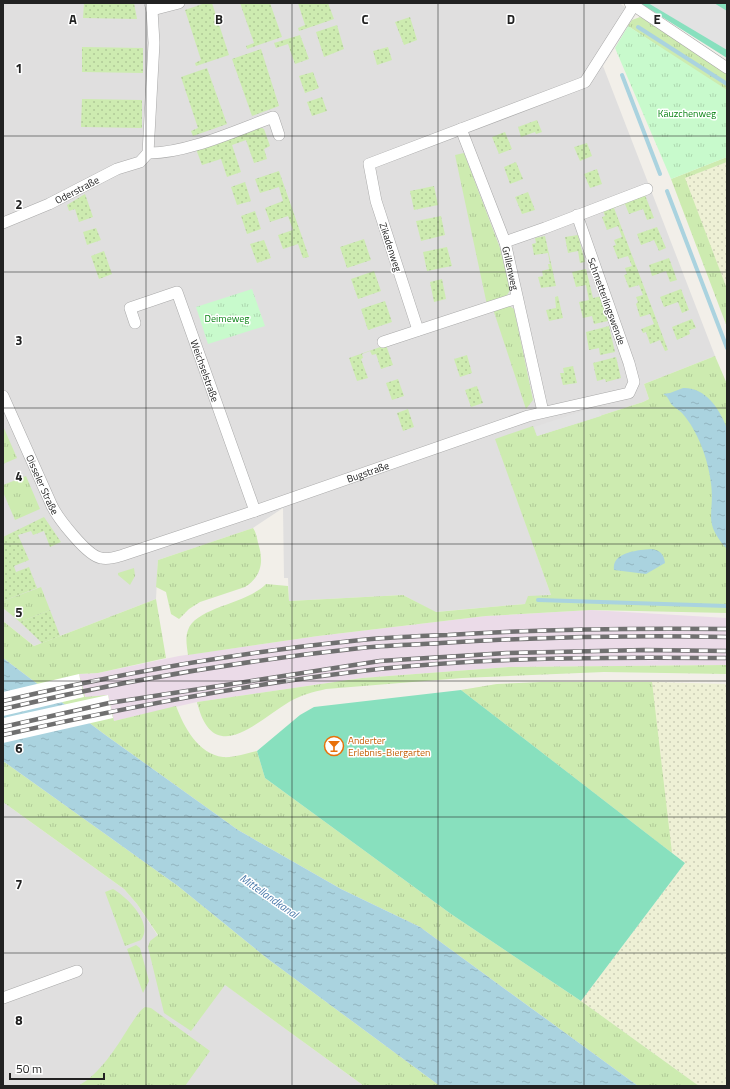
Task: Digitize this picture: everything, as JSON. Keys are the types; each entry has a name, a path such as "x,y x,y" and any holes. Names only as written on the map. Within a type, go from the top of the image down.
{"street":[{"path":"179,3 151,6 154,43 148,153 164,153 180,149 274,117 279,135"},
{"path":"461,129 585,82 632,4 727,68"},
{"name":"Zikadenweg","path":"418,330 376,201 369,164 461,129"},
{"name":"Grillenweg","path":"461,129 505,242 543,412"},
{"name":"Oderstraße","path":"3,223 49,204 118,169 140,162 148,153"},
{"path":"505,242 646,189"},
{"name":"Schmetterlingswende","path":"577,216 629,363 634,382 632,388"},
{"name":"Weichselstraße","path":"135,323 130,308 177,292 255,511"},
{"path":"382,342 517,298"},
{"name":"Bugstraße","path":"102,558 123,555 255,511 514,420 629,392 632,388"},
{"name":"Oisseler Straße","path":"3,396 52,506 60,520 82,544 98,557 102,558"},
{"path":"3,998 77,971"}],"shaded area":[{"path":"3,3 619,3 636,14 603,66 715,356 644,384 649,399 643,402 537,436 496,439 551,595 525,604 435,612 403,595 289,601 288,578 284,578 283,508 253,528 158,560 156,599 34,646 3,621"},
{"path":"648,3 714,3 727,11 727,50"},
{"path":"598,406 601,416 537,436 534,427"},
{"path":"591,610 727,618 727,665 509,667 362,678 197,702 114,721 113,718 84,697 79,674 98,673 179,656 318,636 486,616"},
{"path":"3,802 124,889 137,904 158,936 364,1086 3,1086"}],"green space":[{"path":"84,3 134,3 137,19 83,18"},
{"path":"205,3 212,3 229,55 196,66 195,63 201,60 185,10"},
{"path":"240,3 270,3 282,37 247,49 246,46 254,43"},
{"path":"298,3 328,3 334,19 299,31 298,28 305,25"},
{"path":"640,3 727,3 727,58"},
{"path":"410,17 417,40 404,45 395,22"},
{"path":"640,17 727,70 727,145 649,40 628,26 632,20"},
{"path":"337,25 344,49 324,57 316,32"},
{"name":"Käuzchenweg","path":"628,26 727,90 727,157 671,179 615,48"},
{"path":"300,35 309,59 295,64 288,44 276,48 274,43"},
{"path":"82,47 143,48 143,73 82,72"},
{"path":"388,47 392,60 377,65 373,51"},
{"path":"261,49 279,106 252,116 232,59"},
{"path":"207,68 227,124 193,136 191,131 198,128 181,77"},
{"path":"313,72 319,88 305,93 299,76"},
{"path":"322,97 327,111 312,116 307,102"},
{"path":"82,99 142,100 142,128 81,127"},
{"path":"537,120 542,132 536,134 535,132 521,137 518,127"},
{"path":"259,127 264,129 270,146 264,149 267,159 254,163 246,140 232,145 241,172 227,177 221,159 202,165 196,149"},
{"path":"505,132 512,149 499,154 492,137"},
{"path":"587,143 592,156 580,161 574,147"},
{"path":"464,153 500,248 510,290 505,299 487,305 455,155"},
{"path":"727,157 727,162 685,178 727,289 727,327 671,179"},
{"path":"516,162 523,179 510,184 504,167"},
{"path":"727,162 727,289 684,178"},
{"path":"597,169 602,184 590,188 584,174"},
{"path":"279,171 309,257 303,258 298,244 283,249 278,235 293,230 288,216 270,222 265,208 283,201 279,187 260,193 255,179"},
{"path":"245,182 251,201 237,205 231,187"},
{"path":"434,186 438,205 414,210 410,191"},
{"path":"528,192 535,210 522,214 515,197"},
{"path":"85,194 93,217 79,222 75,209 69,211 67,205"},
{"path":"645,195 654,218 647,220 643,209 629,214 625,204 614,208 668,350 665,351 660,340 650,344 646,332 643,333 641,329 654,324 650,314 640,317 636,304 638,302 636,297 643,295 639,285 629,288 624,275 627,274 625,268 632,266 628,256 618,259 613,246 616,245 614,240 622,237 618,226 607,230 602,217 605,216 603,211"},
{"path":"255,211 261,229 247,234 241,216"},
{"path":"441,216 445,235 421,241 416,221"},
{"path":"657,227 666,248 659,251 654,240 641,245 637,234"},
{"path":"96,228 101,240 87,245 83,232"},
{"path":"578,235 585,262 580,263 578,251 568,253 565,237"},
{"path":"545,236 556,286 541,288 538,277 543,276 542,271 549,269 548,264 550,264 548,253 534,255 532,244 536,243 535,238"},
{"path":"364,239 371,260 347,268 340,247"},
{"path":"264,240 271,258 257,263 250,244"},
{"path":"447,247 452,266 427,271 423,252"},
{"path":"104,251 112,274 99,279 91,256"},
{"path":"669,258 677,280 670,282 666,271 652,276 649,265"},
{"path":"586,269 593,298 602,296 608,321 594,324 592,316 583,318 579,302 589,300 586,285 576,287 572,272"},
{"path":"374,271 381,291 358,299 351,279"},
{"path":"442,279 446,299 434,302 430,282"},
{"name":"Deimeweg","path":"252,289 265,326 208,344 196,307"},
{"path":"681,289 689,310 682,313 678,302 664,307 660,297"},
{"path":"558,296 563,318 549,321 546,310 556,308 555,297"},
{"path":"385,301 392,322 368,330 361,309"},
{"path":"506,304 514,309 533,400 526,409 493,309"},
{"path":"692,319 696,328 689,330 690,334 677,340 672,327"},
{"path":"609,326 615,352 600,355 599,348 589,350 586,332"},
{"path":"386,345 393,365 381,369 376,354 372,355 370,351 362,354 363,358 361,359 368,378 357,381 349,358"},
{"path":"467,355 472,373 460,377 454,359"},
{"path":"715,356 727,384 727,613 591,610 486,616 318,636 188,655 186,642 188,630 193,622 211,611 258,591 266,584 288,586 289,601 403,595 436,612 525,604 528,596 551,595 495,439 533,426 537,436 643,402 649,399 644,384"},
{"path":"616,357 621,378 606,382 605,379 597,381 593,363"},
{"path":"573,366 577,383 563,385 560,373 564,373 563,368"},
{"path":"398,379 404,396 392,400 386,383"},
{"path":"477,386 483,403 471,407 465,390"},
{"path":"408,409 414,427 403,431 397,413"},
{"path":"3,426 17,458 3,464"},
{"path":"26,476 40,509 15,520 3,492 3,485"},
{"path":"44,517 61,542 50,547 44,531 33,535 31,531 18,535 29,560 14,566 16,572 29,567 37,588 3,601 3,537"},
{"path":"253,528 256,533 260,550 261,562 258,573 251,583 245,587 200,602 189,609 179,619 171,614 166,592 156,587 158,560"},
{"path":"134,568 135,576 130,585 118,575 118,573"},
{"path":"41,587 50,610 20,622 3,608 3,601"},
{"path":"156,599 166,658 98,673 79,674 85,697 108,695 114,721 176,706 188,731 206,751 214,755 227,757 257,751 265,778 451,914 581,1001 699,1086 638,1086 420,927 341,889 238,830 104,734 3,658 3,621 34,646"},
{"path":"50,610 60,636 42,643 20,622"},
{"path":"727,665 727,674 604,672 462,678 326,689 298,697 250,728 237,734 224,736 213,733 204,722 197,702 362,678 509,667"},
{"path":"541,682 652,682 672,853 461,690 497,684"},
{"path":"651,682 727,684 727,1086 699,1086 581,1001 685,863 461,690 497,684"},
{"path":"461,690 685,863 581,1001 451,914 265,778 257,751 300,715 314,707"},
{"path":"3,761 178,886 268,959 440,1086 364,1086 225,985 191,1031 164,1013 148,947 150,941 158,935 137,904 124,889 3,802"},
{"path":"113,889 125,898 137,911 144,926 144,933 141,940 125,946 105,892"},
{"path":"136,945 140,948 149,981 143,993 127,949"},
{"path":"145,1007 151,1008 210,1051 185,1086 78,1086 100,1068 113,1052 136,1016"}],"water":[{"path":"683,388 698,391 710,400 719,412 726,426 727,549 719,539 712,525 711,483 705,455 688,420 663,394"},
{"path":"651,549 657,550 661,553 664,557 665,563 646,574 614,570 614,564 621,556 633,551"},
{"name":"Mittellandkanal","path":"3,658 104,734 238,830 341,889 420,927 638,1086 440,1086 268,959 178,886 3,761"}],"pier":[{"path":"79,674 84,697 3,716 3,692"},
{"path":"108,695 113,718 3,743 3,718"}],"waterway":[{"path":"638,27 727,84"},
{"path":"622,75 660,174"},
{"path":"667,191 727,348"},
{"path":"538,600 727,606"}],"railway":[{"path":"3,701 92,681 181,664 361,640 518,631 727,629"},
{"path":"3,709 92,689 181,673 271,659 371,647 548,638 620,636 727,637"},
{"path":"3,727 109,703 380,661 507,653 644,650 727,651"},
{"path":"3,735 190,697 284,681 379,669 509,660 596,658 727,658"}],"place":[{"name":"Anderter Erlebnis-Biergarten","path":"334,746"}]}
